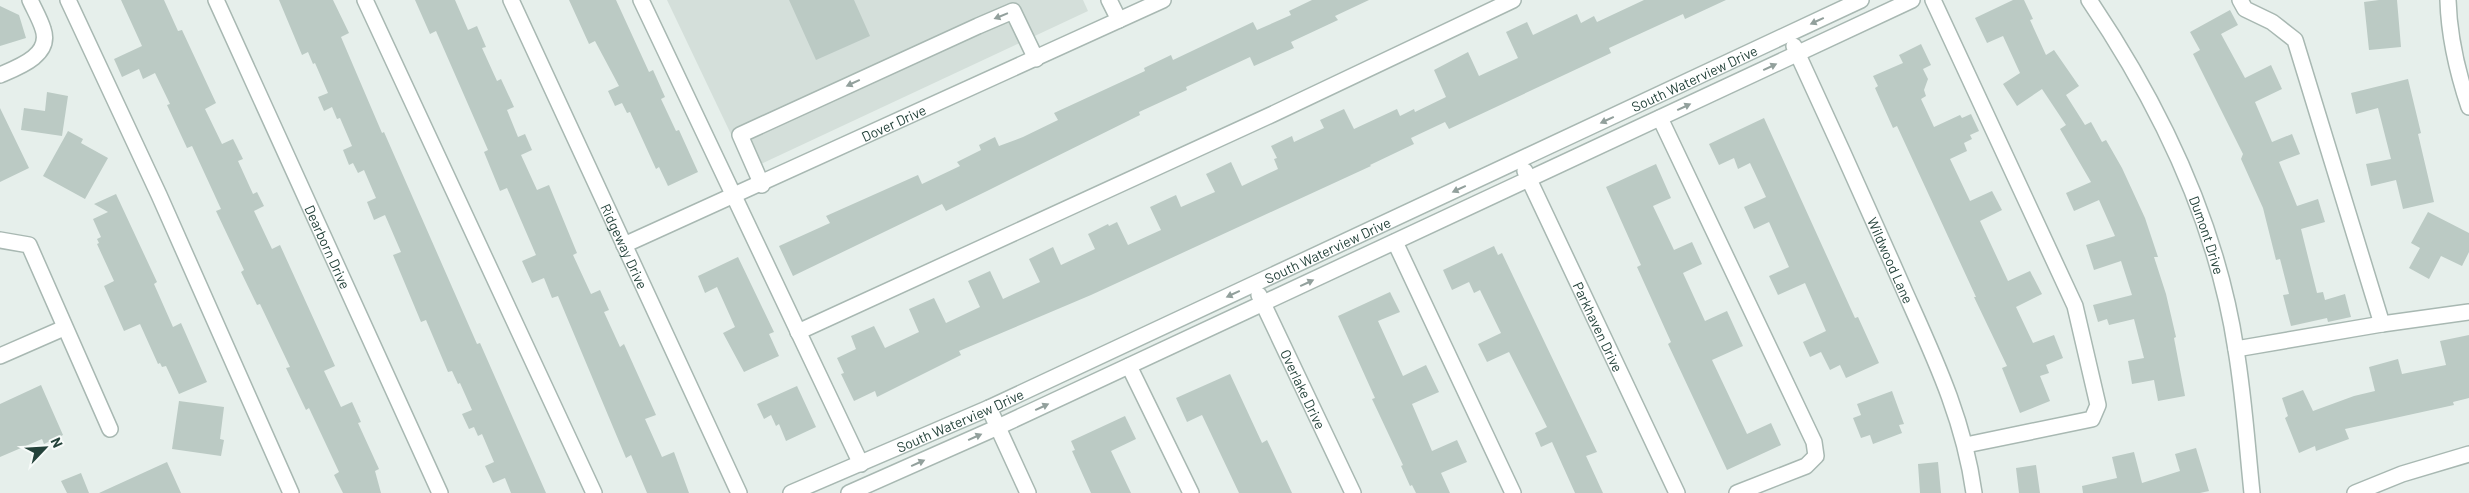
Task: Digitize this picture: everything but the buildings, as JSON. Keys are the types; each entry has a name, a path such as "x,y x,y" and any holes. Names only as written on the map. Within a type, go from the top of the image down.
{"street":[{"path":"0,75 38,55 44,44 44,30 30,0"},
{"path":"68,0 158,195 291,493"},
{"name":"Dearborn Drive","path":"216,0 440,493"},
{"path":"365,0 594,493"},
{"name":"Ridgeway Drive","path":"511,0 740,493"},
{"path":"641,0 861,464"},
{"path":"1110,0 1119,20"},
{"name":"Dover Drive","path":"624,245 762,184 1163,0"},
{"path":"798,332 1273,114 1513,0"},
{"name":"South Waterview Drive","path":"791,493 989,408 1861,0"},
{"name":"South Waterview Drive","path":"849,493 998,428 1912,0"},
{"path":"1933,0 2075,306 2098,404 2092,419 1966,445"},
{"name":"Dumont Drive","path":"2089,0 2138,78 2161,121 2194,194 2219,270 2236,349 2252,493"},
{"path":"2240,0 2245,9 2272,22 2295,40 2382,324"},
{"path":"2448,0 2448,32 2457,73 2469,107"},
{"path":"762,184 740,135 978,26 1013,11 1036,59"},
{"name":"Wildwood Lane","path":"1788,34 1869,209 1948,390 1966,445 1974,493"},
{"path":"1660,118 1814,442 1816,456 1806,466 1737,493"},
{"name":"Parkhaven Drive","path":"1520,160 1677,493"},
{"path":"0,240 29,245 110,429"},
{"path":"1395,242 1513,493"},
{"name":"Overlake Drive","path":"1254,284 1353,493"},
{"path":"2236,349 2382,324 2469,312"},
{"path":"0,356 64,328"},
{"path":"1129,366 1190,493"},
{"path":"989,408 1028,493"},
{"path":"2355,493 2402,474 2469,454"}],"shaded area":[{"path":"667,0 1083,0 1088,11 748,170"}]}
